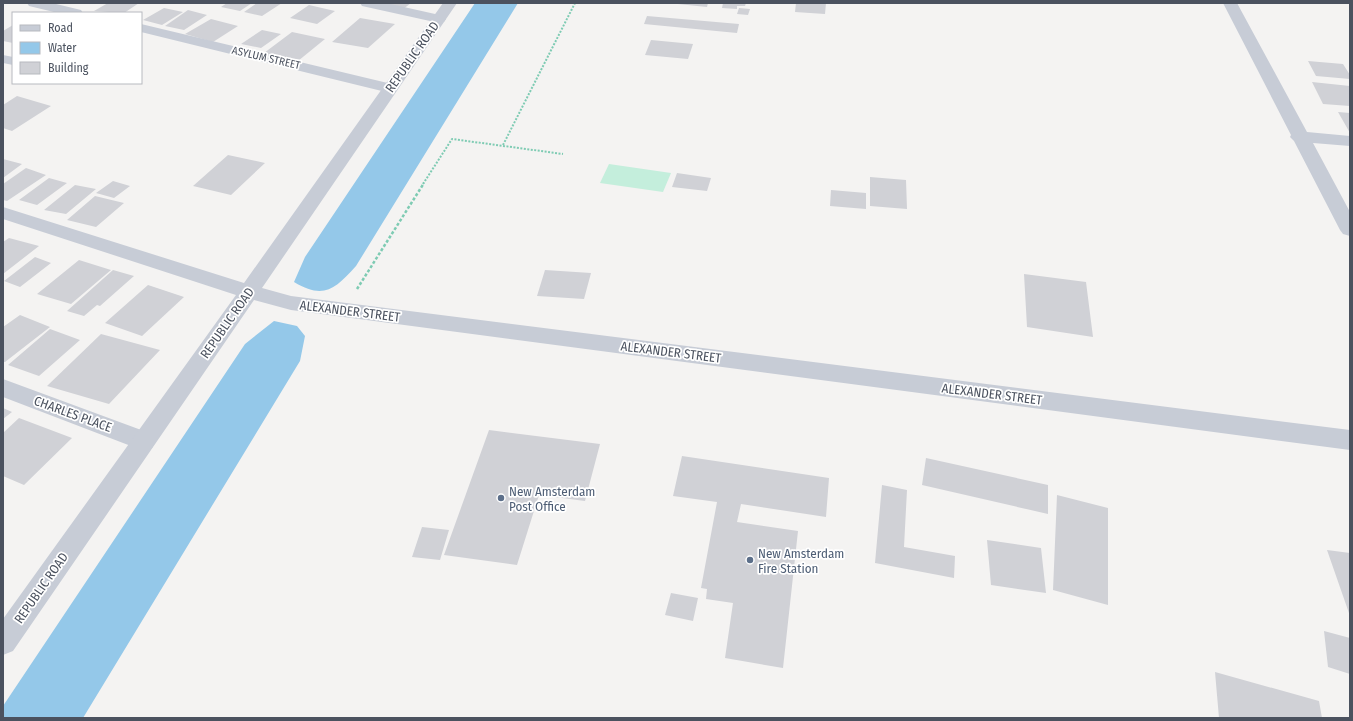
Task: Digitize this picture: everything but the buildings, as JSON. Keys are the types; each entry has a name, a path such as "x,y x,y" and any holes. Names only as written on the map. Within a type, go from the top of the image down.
{"street":[{"path":"34,3 72,12"},
{"path":"367,3 444,11"},
{"path":"1230,3 1350,230"},
{"name":"REPUBLIC ROAD","path":"4,639 249,292 444,11"},
{"name":"ASYLUM STREET","path":"142,28 390,88"},
{"path":"1299,136 1350,141"},
{"name":"ALEXANDER STREET","path":"3,213 249,292 292,303 1350,440"},
{"name":"CHARLES PLACE","path":"3,388 144,441"}],"path":[{"path":"503,146 575,3"},
{"path":"344,310 452,139 564,154"}],"green space":[{"path":"609,164 671,173 663,192 600,183"}],"water":[{"path":"475,3 518,3 356,266 342,281 335,286 321,291 304,287 294,282 305,257"},
{"path":"274,321 297,326 305,336 300,361 83,718 3,718 3,706 245,344"}],"place":[{"name":"New Amsterdam Post Office","path":"501,498"},
{"name":"New Amsterdam Fire Station","path":"750,560"}]}
